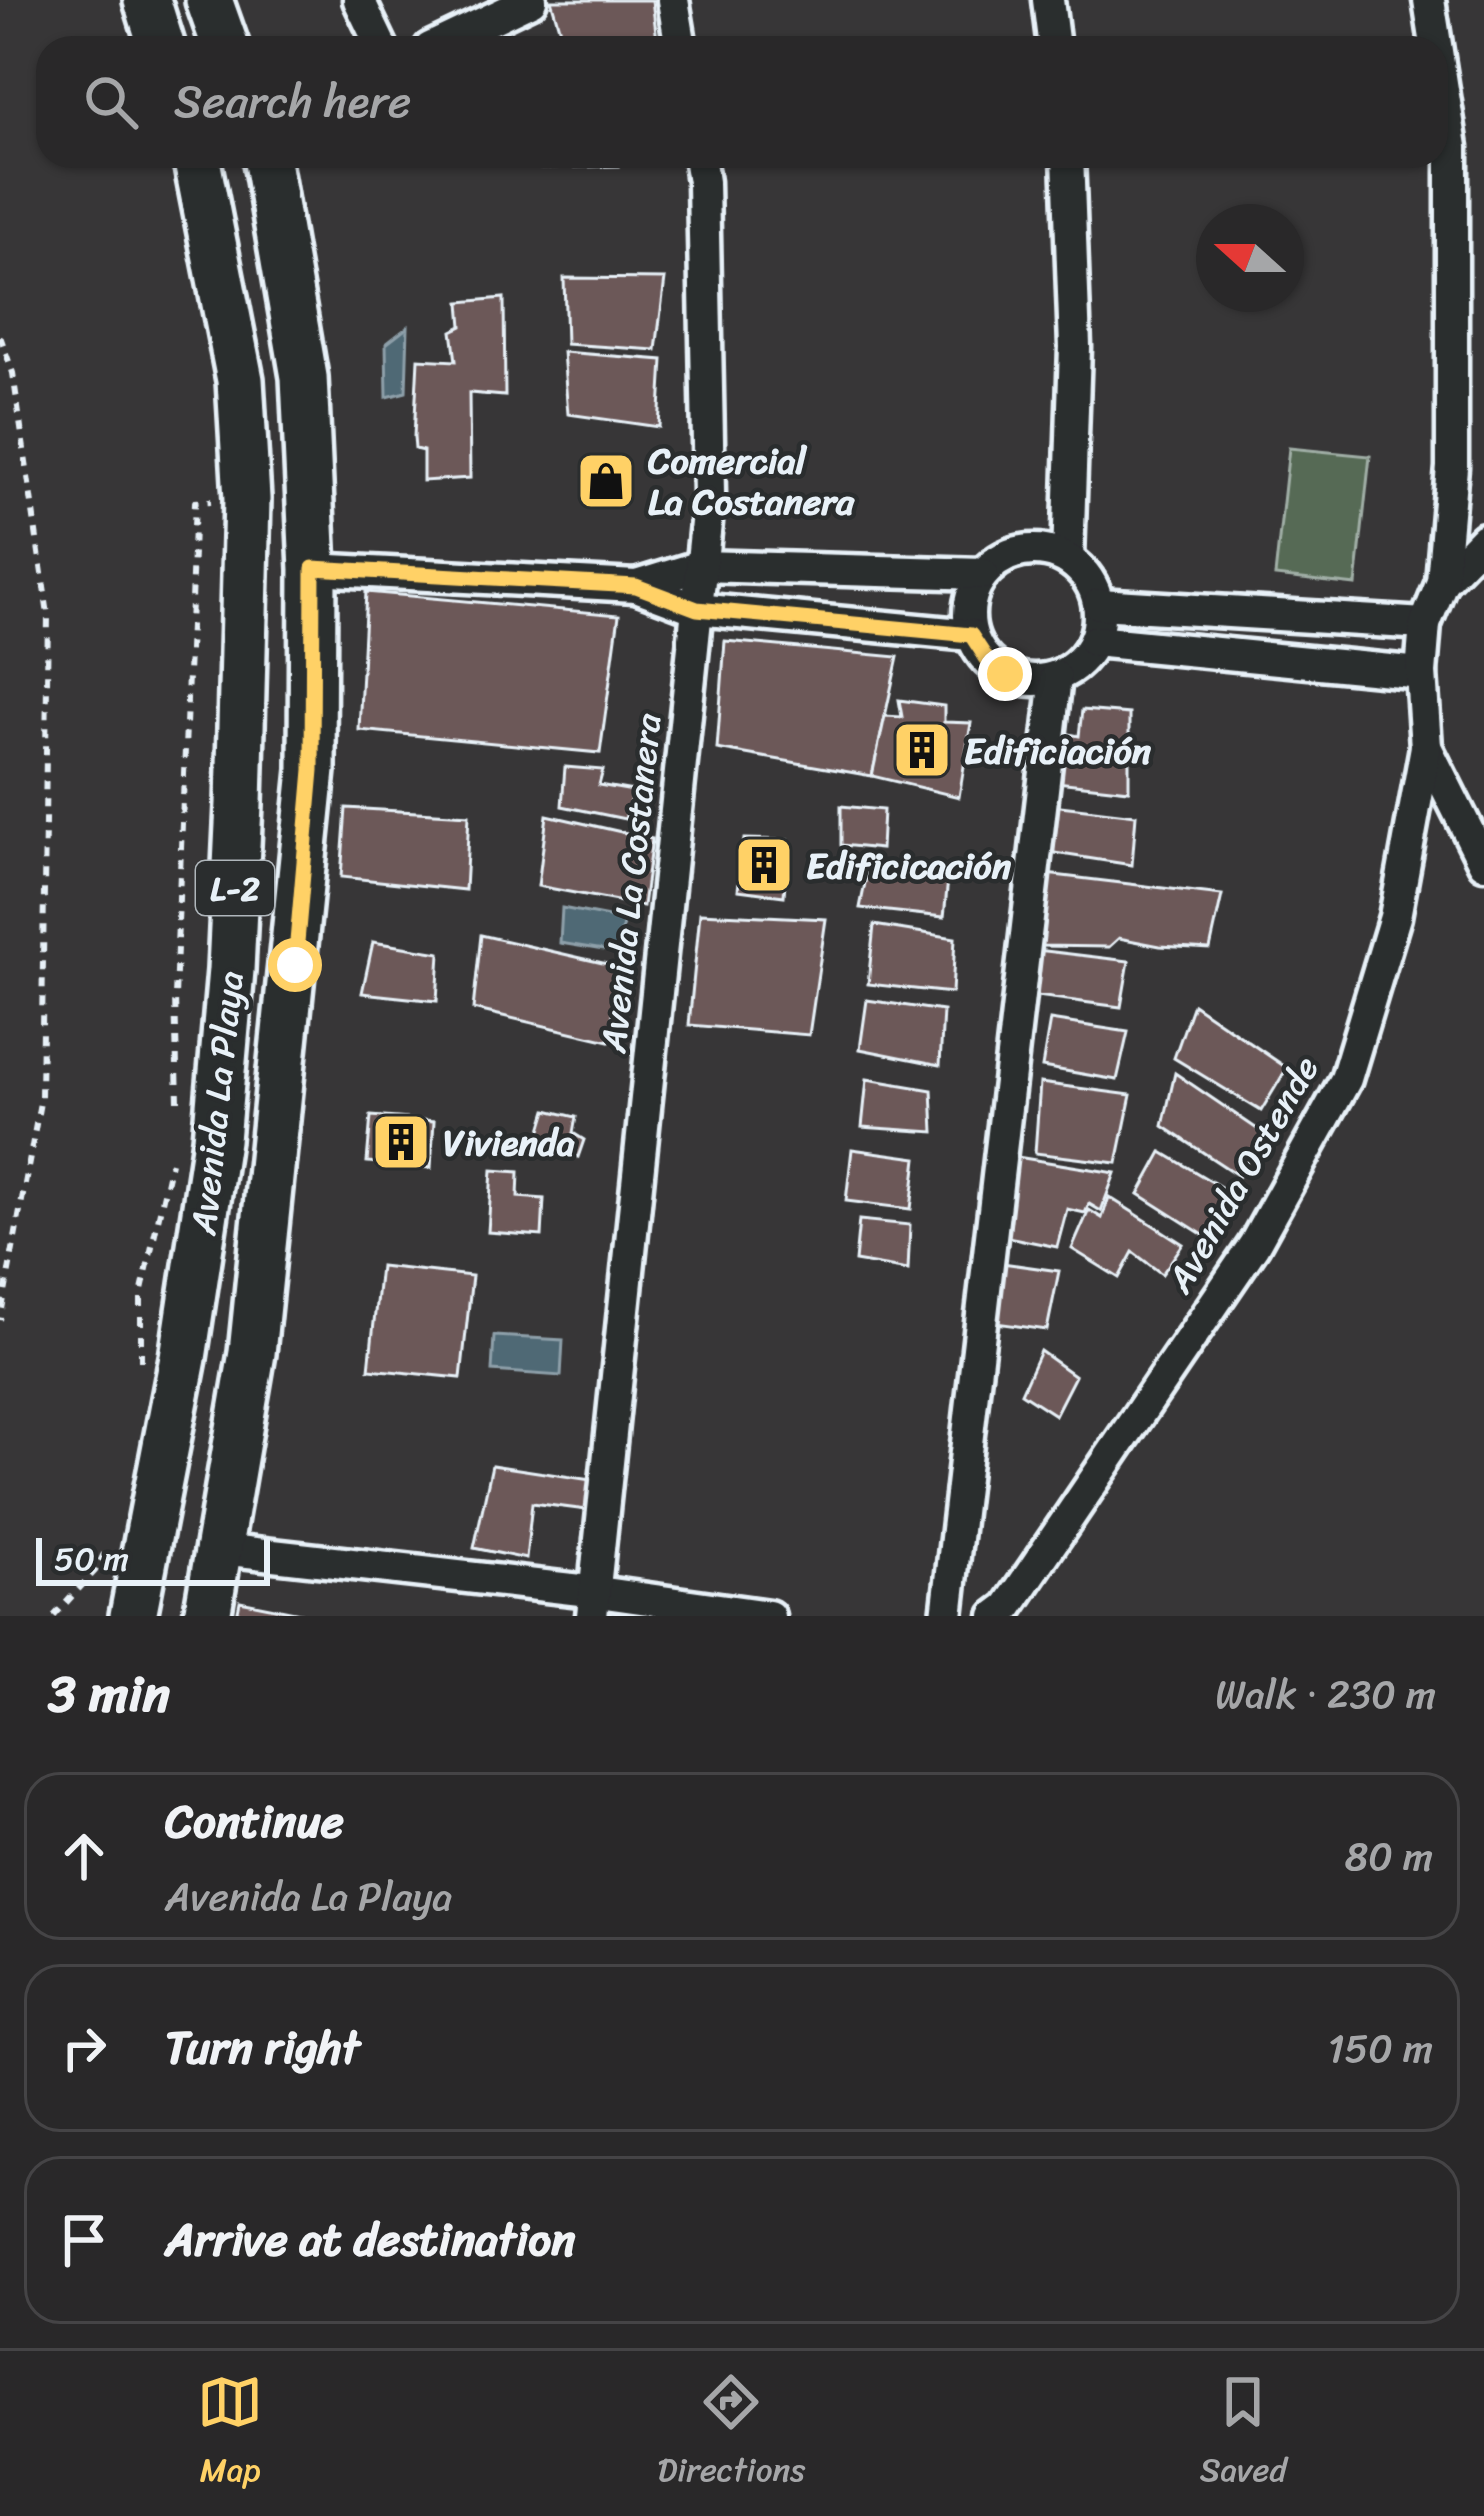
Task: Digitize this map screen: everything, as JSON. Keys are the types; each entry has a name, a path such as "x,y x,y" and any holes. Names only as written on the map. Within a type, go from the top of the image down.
{"main road":[{"path":"147,0 158,36"},
{"path":"209,0 222,36"},
{"name":"Avenida La Playa","path":"133,1616 183,1358 216,1140 239,804 247,500 240,380 198,168"},
{"name":"Avenida La Playa","path":"207,1616 252,1353 312,770 313,568 304,376 272,168"}],"street":[{"path":"359,0 376,36"},
{"path":"455,36 531,0"},
{"path":"674,0 679,36"},
{"path":"1048,0 1052,36"},
{"name":"Avenida Ostende","path":"1429,0 1435,36"},
{"name":"Avenida Ostende","path":"996,1616 1008,1607 1254,1245 1346,1079 1395,917 1426,747 1421,673 1425,624 1442,582 1452,467 1452,147 1448,121"},
{"name":"Avenida La Costanera","path":"595,1604 710,494 701,168"},
{"path":"1068,168 1075,347 1068,559"},
{"path":"1442,582 1484,539"},
{"path":"1039,549 1068,559 1083,571 1099,604 1094,641 1085,656 1056,677 1039,681 1005,674 990,664 971,635 970,603 983,574 1023,550 1039,549"},
{"path":"636,586 701,566 983,574"},
{"path":"313,568 636,586 697,609 971,635"},
{"path":"1099,604 1425,624"},
{"path":"1094,641 1421,673"},
{"path":"947,1616 1056,677"},
{"path":"1426,747 1484,863"},
{"path":"221,1549 595,1604 769,1616"}],"path":[{"path":"0,336 13,373 48,615 41,1097 0,1320"},
{"path":"178,1105 175,998 195,502 247,500"},
{"path":"141,1361 141,1295 175,1148"},
{"path":"54,1616 95,1571 112,1537"}],"green space":[{"path":"1289,448 1370,456 1356,585 1275,576"}],"water":[{"path":"408,327 406,392 387,397 386,344"},
{"path":"562,908 624,920 616,952 560,943"},
{"path":"494,1336 563,1340 561,1376 492,1371"}],"building":[{"path":"551,0 652,0 656,36 562,36"},
{"path":"564,278 665,279 656,350 566,344"},
{"path":"504,298 505,396 469,393 470,478 423,481 423,451 415,449 414,437 418,359 456,361 452,331 462,326 460,302"},
{"path":"563,352 663,360 659,427 568,414"},
{"path":"366,592 619,615 600,753 359,730"},
{"path":"725,641 898,657 872,776 717,749"},
{"name":"Edificiación","path":"899,700 944,706 944,722 971,723 959,797 872,776 885,716 902,717"},
{"path":"1082,710 1129,714 1129,790 1056,782 1060,732 1079,736"},
{"path":"565,767 603,770 599,785 633,791 625,819 562,806"},
{"path":"1052,805 1136,815 1132,865 1048,852"},
{"path":"841,806 883,810 881,849 841,845"},
{"path":"346,808 469,815 465,890 341,877"},
{"path":"547,815 652,839 643,906 538,886"},
{"name":"Edificicación","path":"744,839 788,840 784,896 738,890"},
{"path":"869,863 949,870 944,917 860,908"},
{"path":"1046,874 1222,895 1210,949 1119,938 1109,947 1040,946"},
{"path":"700,913 826,919 809,1035 689,1025"},
{"path":"874,925 955,938 952,993 868,984"},
{"path":"481,935 620,967 609,1041 473,1009"},
{"path":"373,942 440,953 437,1001 362,993"},
{"path":"1037,950 1129,961 1121,1007 1029,995"},
{"path":"867,1000 943,1011 940,1065 860,1049"},
{"path":"1193,1004 1287,1068 1261,1111 1174,1058"},
{"path":"1050,1020 1128,1032 1117,1080 1042,1067"},
{"path":"1175,1073 1263,1133 1239,1176 1163,1126"},
{"path":"867,1079 932,1090 934,1132 862,1127"},
{"path":"1040,1083 1131,1095 1117,1163 1035,1153"},
{"name":"Vivienda","path":"547,1110 576,1117 573,1133 584,1140 578,1157 537,1143"},
{"name":"Vivienda","path":"371,1116 434,1121 431,1168 367,1162"},
{"path":"852,1149 917,1158 911,1209 846,1201"},
{"path":"1162,1152 1234,1195 1205,1236 1139,1194"},
{"path":"1011,1156 1115,1173 1101,1211 1089,1204 1085,1213 1067,1209 1057,1247 1003,1236"},
{"name":"Vivienda","path":"492,1170 519,1172 518,1197 544,1199 542,1236 488,1232"},
{"path":"1109,1197 1183,1244 1162,1274 1133,1252 1119,1278 1072,1249 1089,1210 1102,1218"},
{"path":"859,1220 910,1225 908,1270 855,1261"},
{"path":"995,1262 1059,1271 1047,1330 988,1322"},
{"path":"380,1266 472,1276 461,1378 369,1369"},
{"path":"1040,1351 1075,1376 1055,1415 1021,1393"},
{"path":"492,1465 591,1480 587,1510 532,1503 526,1559 474,1548"},
{"path":"240,1601 315,1616 237,1616"}],"place":[{"name":"Comercial La Costanera","path":"606,481"},
{"name":"Edificiación","path":"922,750"},
{"name":"Edificicación","path":"764,865"},
{"name":"Vivienda","path":"401,1142"}],"route":[{"path":"295,965 312,770 313,568 636,586 697,609 971,635 990,664 1005,674"}]}
